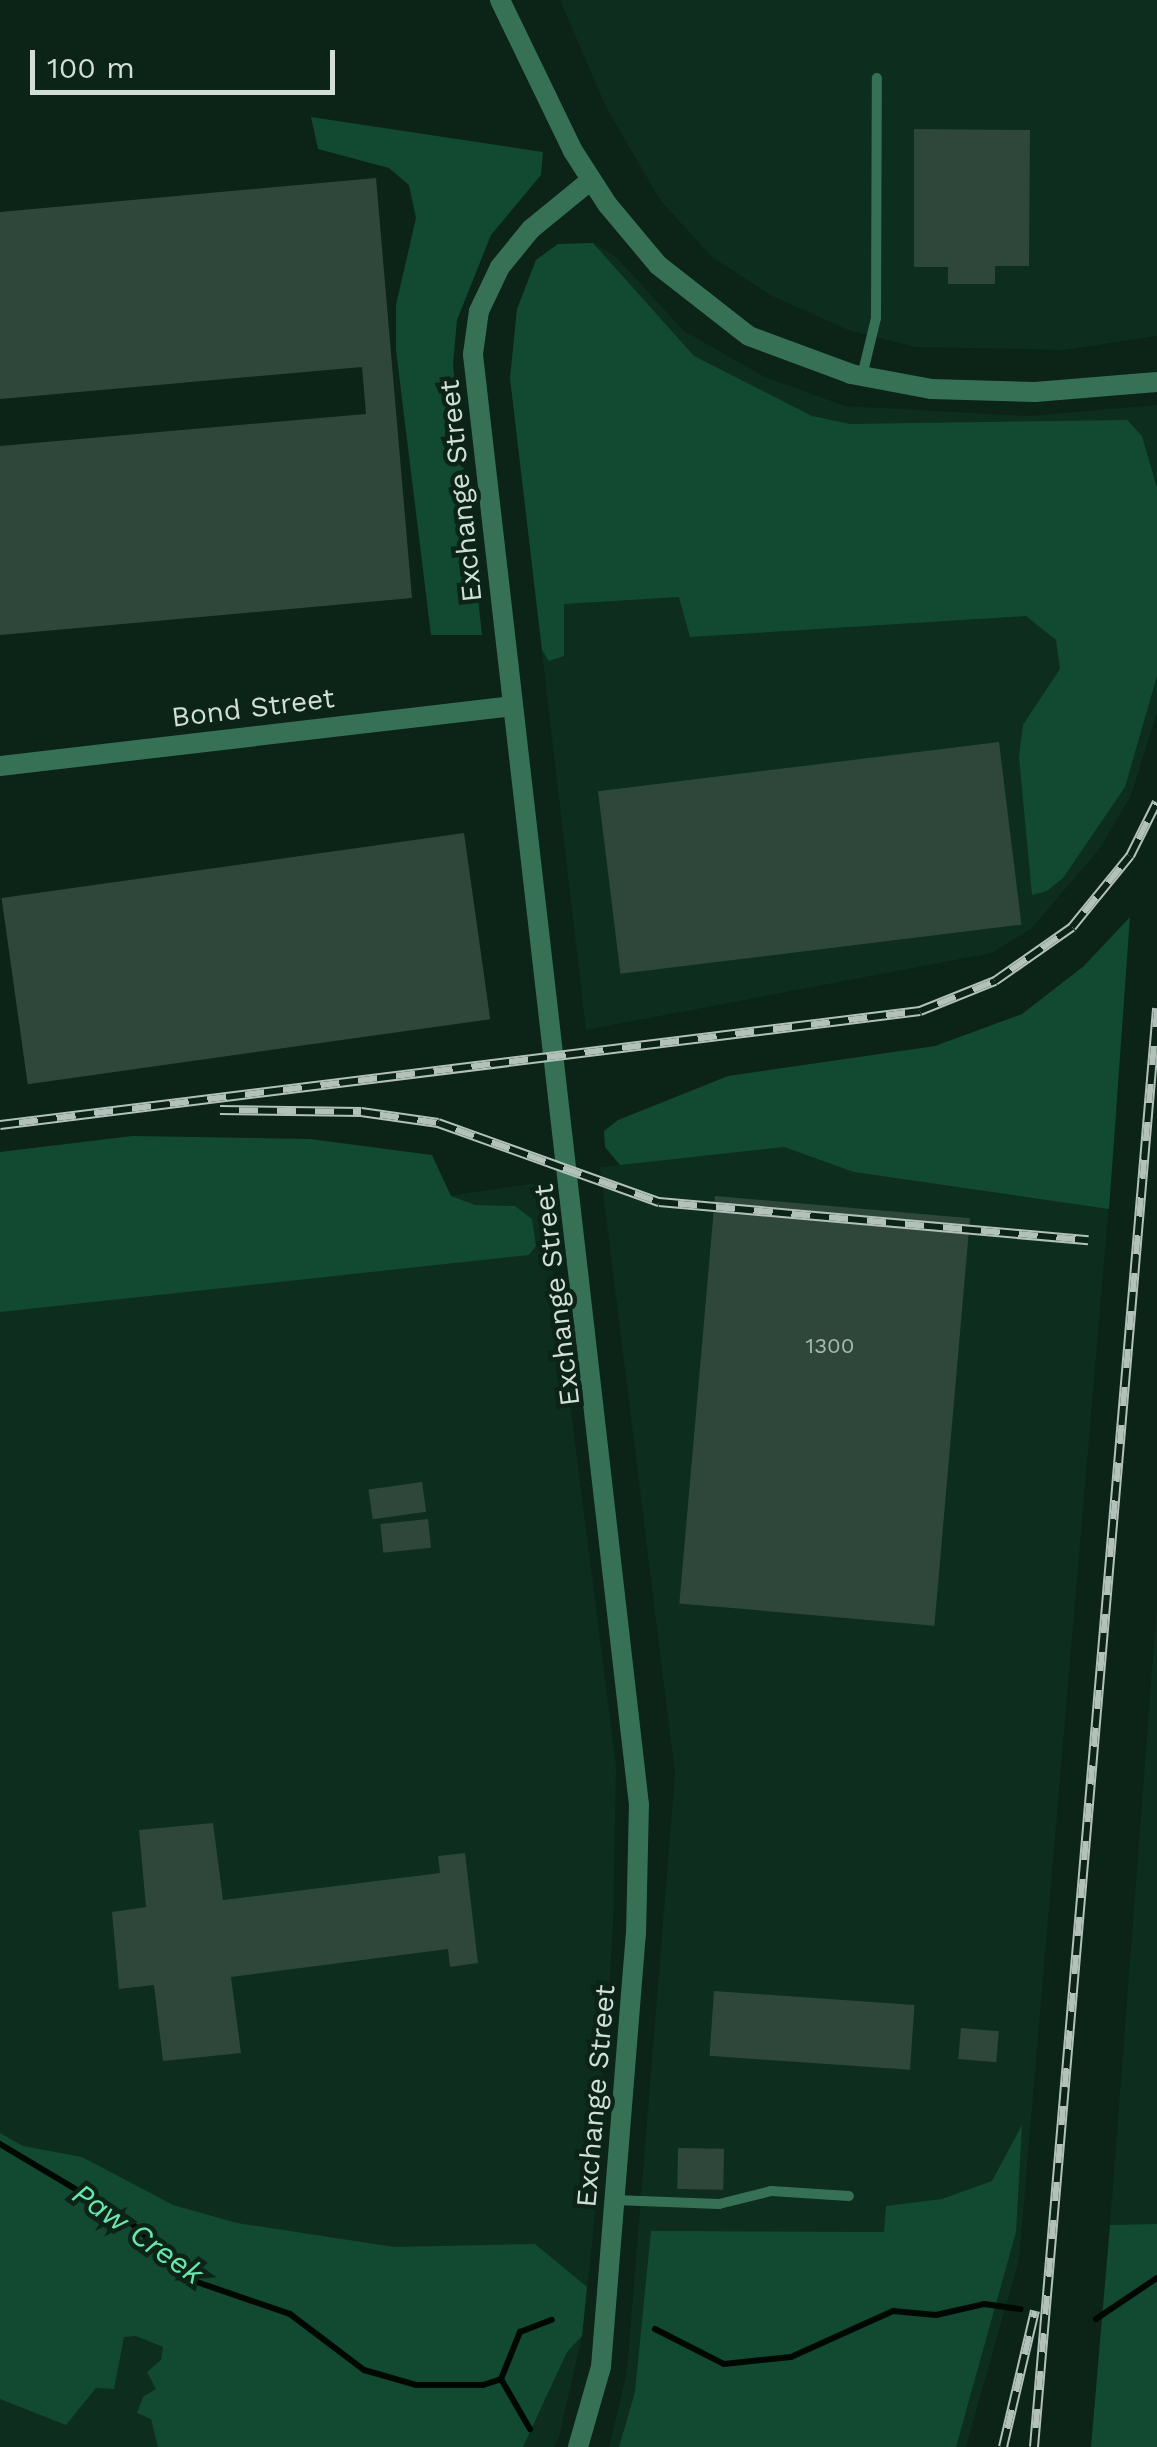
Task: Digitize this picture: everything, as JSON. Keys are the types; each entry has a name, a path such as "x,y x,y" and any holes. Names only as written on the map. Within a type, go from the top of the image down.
{"street":[{"path":"500,0 591,180 641,248 714,313 799,358 862,377 1001,392 1157,382"},
{"name":"Exchange Street","path":"578,2447 601,2367 615,2200 636,1935 636,1735 474,340 485,296 510,254 591,180"},
{"name":"Bond Street","path":"0,766 514,706"}],"lane":[{"path":"862,377 876,318 877,78"},
{"path":"615,2200 719,2204 770,2190 849,2196"}],"shaded area":[{"path":"560,0 1157,0 1157,336 1064,350 916,347 848,330 770,295 712,257 660,200 606,107"},
{"path":"311,117 543,152 541,175 491,235 457,320 453,365 482,635 431,635 396,350 396,305 416,218 409,185 389,168 318,149"},
{"path":"593,243 616,257 684,331 765,377 845,406 1028,416 1157,405 1157,713 1131,795 1101,847 1032,928 992,953 586,1030 510,378 517,309 536,260 558,244"},
{"path":"593,243 694,356 812,416 850,424 1127,420 1142,436 1157,488 1157,676 1125,787 1063,878 1047,891 1032,895 1019,757 1023,725 1060,669 1056,640 1026,616 690,637 679,597 564,604 564,656 549,661 542,650 510,378 517,309 536,260 558,244"},
{"path":"1130,917 1109,1209 854,1172 784,1147 620,1165 605,1147 604,1131 618,1120 728,1076 935,1046 1022,1014 1084,966"},
{"path":"1117,1110 1019,2260 966,2447 609,2447 627,2371 675,1774 600,1167"},
{"path":"132,1136 310,1139 432,1155 451,1196 475,1205 515,1206 532,1219 536,1246 529,1255 0,1312 0,1152"},
{"path":"542,1182 616,1766 613,1928 593,2235 582,2336 559,2438 554,2447 0,2447 0,1264"},
{"path":"1157,1605 1157,2318 1110,2225"},
{"path":"1022,2125 1016,2232 956,2447 619,2447 635,2392 651,2231 884,2232 886,2206 942,2199 992,2181"},
{"path":"0,2133 23,2146 82,2157 173,2205 237,2223 394,2247 535,2244 587,2287 582,2336 567,2352 523,2447 158,2447 151,2419 137,2413 143,2397 156,2389 147,2372 161,2360 163,2347 136,2336 124,2337 114,2389 96,2388 66,2425 0,2399"},
{"path":"1157,2224 1157,2447 1091,2447 1110,2225"}],"building":[{"path":"914,129 1030,130 1029,266 995,266 995,284 948,284 948,267 914,267"},
{"path":"376,178 412,598 0,635 0,446 366,414 362,367 0,399 0,212"},
{"path":"999,742 1021,925 620,974 598,791"},
{"path":"464,833 490,1019 28,1084 2,898"},
{"path":"715,1196 970,1218 934,1626 679,1603"},
{"path":"422,1482 426,1512 373,1519 369,1490"},
{"path":"428,1519 431,1548 383,1553 380,1524"},
{"path":"213,1823 223,1900 440,1873 438,1856 465,1853 478,1963 450,1967 448,1949 231,1977 241,2053 163,2061 154,1985 119,1989 112,1912 146,1907 139,1830"},
{"path":"714,1991 915,2005 910,2070 709,2056"},
{"path":"961,2028 999,2031 996,2062 958,2059"},
{"path":"678,2148 724,2149 723,2190 677,2189"}],"waterway":[{"name":"Paw Creek","path":"0,2144 129,2221 194,2281 290,2314 364,2370 416,2385 483,2385 501,2379"},
{"path":"1096,2319 1157,2278"},
{"path":"655,2329 724,2364 791,2357 893,2311 936,2315 984,2304 1021,2309"},
{"path":"501,2379 520,2332 552,2320"},
{"name":"Paw Creek","path":"501,2379 530,2429"}],"railway":[{"path":"0,1125 920,1011 995,981 1072,927 1130,856 1157,802"},
{"path":"1034,2447 1157,1008"},
{"path":"220,1110 361,1112 438,1123 659,1202 1088,1240"},
{"path":"1003,2447 1035,2311"}]}
